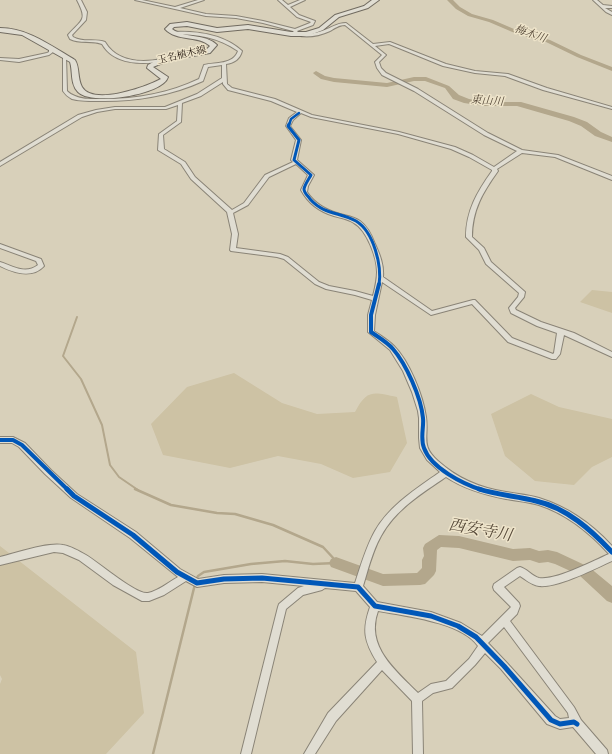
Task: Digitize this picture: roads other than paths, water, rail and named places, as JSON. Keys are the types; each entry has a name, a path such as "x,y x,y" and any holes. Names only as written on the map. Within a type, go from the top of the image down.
{"main road":[{"name":"玉名植木線","path":"0,30 24,33 73,61 75,65 75,79 80,90 84,95 101,97 129,93 162,82 165,77 152,70 150,66 163,60 208,52 214,47 214,45 205,40 173,33 168,27 177,24 217,30 248,27 307,34 321,29 337,16 366,7 376,0"}],"street":[{"path":"79,0 85,12 84,20 72,31 70,35 71,38 77,41 104,42 106,49 127,60 137,62 163,60"},
{"path":"137,0 211,16 236,17 296,32 302,36 326,31 339,24 345,24 384,55 377,62 382,72 416,90 476,129 521,151 556,156 612,178"},
{"path":"174,9 202,0"},
{"path":"280,0 301,18 313,21 312,24 296,32"},
{"path":"287,7 304,0"},
{"path":"595,0 612,14"},
{"path":"601,6 612,7"},
{"path":"64,56 65,91 75,98 98,101 133,97 185,87 201,80 208,65 224,65 238,57 240,50 210,35 191,32 173,33"},
{"path":"371,45 389,43 445,65 475,72 506,75 545,89 612,108"},
{"path":"0,59 12,62 19,61 48,54 51,52 50,49"},
{"path":"224,65 226,86 230,89 273,100 311,116 410,136 458,150 494,168"},
{"path":"0,164 74,119 90,112 123,107 161,108 199,96 226,78"},
{"path":"180,103 179,122 161,134 161,150 183,163 193,178 230,213 235,234 233,250 278,255 286,258 317,283 328,288 376,299"},
{"path":"299,112 291,119 288,126 299,140 294,160 311,175 304,190 316,206 326,212 352,219 363,226 380,262 380,278 370,328 371,332 392,348 399,357 413,386 423,417 423,447 429,458 464,484 475,489 538,502 562,511 589,528 612,552"},
{"path":"494,168 521,151"},
{"path":"230,213 246,204 266,176 296,162"},
{"path":"494,168 495,171 484,186 472,211 469,236 482,250 488,263 522,292 521,297 512,308 513,311 539,324 561,331 612,355"},
{"path":"0,246 33,256 39,260 41,266 37,270 26,272 8,268 0,264"},
{"path":"380,278 431,313 473,302 510,340 554,357 557,354 561,331"},
{"path":"0,440 13,440 22,445 74,496 133,534 185,577 197,583 224,579 262,578 358,588 375,606 431,616 458,626 476,637 504,666 551,720 560,724 574,722 577,724"},
{"path":"358,588 378,533 389,516 407,499 447,472"},
{"path":"0,561 54,548 64,549 82,557 116,582 142,597 149,597 161,592 185,577"},
{"path":"417,699 430,688 449,685 472,662 483,644 516,606 497,587 520,571 538,582 547,581 575,573 612,557"},
{"path":"246,754 282,607 301,591 326,585"},
{"path":"375,606 368,623 373,650 382,663 417,699 418,754"},
{"path":"504,620 571,710 577,724 603,754"},
{"path":"309,754 332,717 382,663"}],"waterway":[{"name":"梅木川","path":"450,0 458,8 470,15 491,21 519,33 548,41 579,56 612,69"},
{"name":"東山川","path":"316,73 323,78 334,80 387,85 414,79 426,79 447,87 456,97 467,101 484,104 518,104 571,119 584,124 598,134 612,140"},
{"path":"77,317 63,356 81,379 102,425 110,465 119,477 138,490"},
{"path":"135,489 171,505 217,513 235,514 273,525 323,547 336,561 336,563 313,564 285,561 251,564 204,572 198,576 196,580"},
{"name":"西安寺川","path":"336,563 383,580 420,579 429,571 429,560 431,556 430,548 439,541 459,542 513,555 530,554 539,557 548,556 557,558 584,571 612,596"},
{"path":"153,754 195,584"}]}
